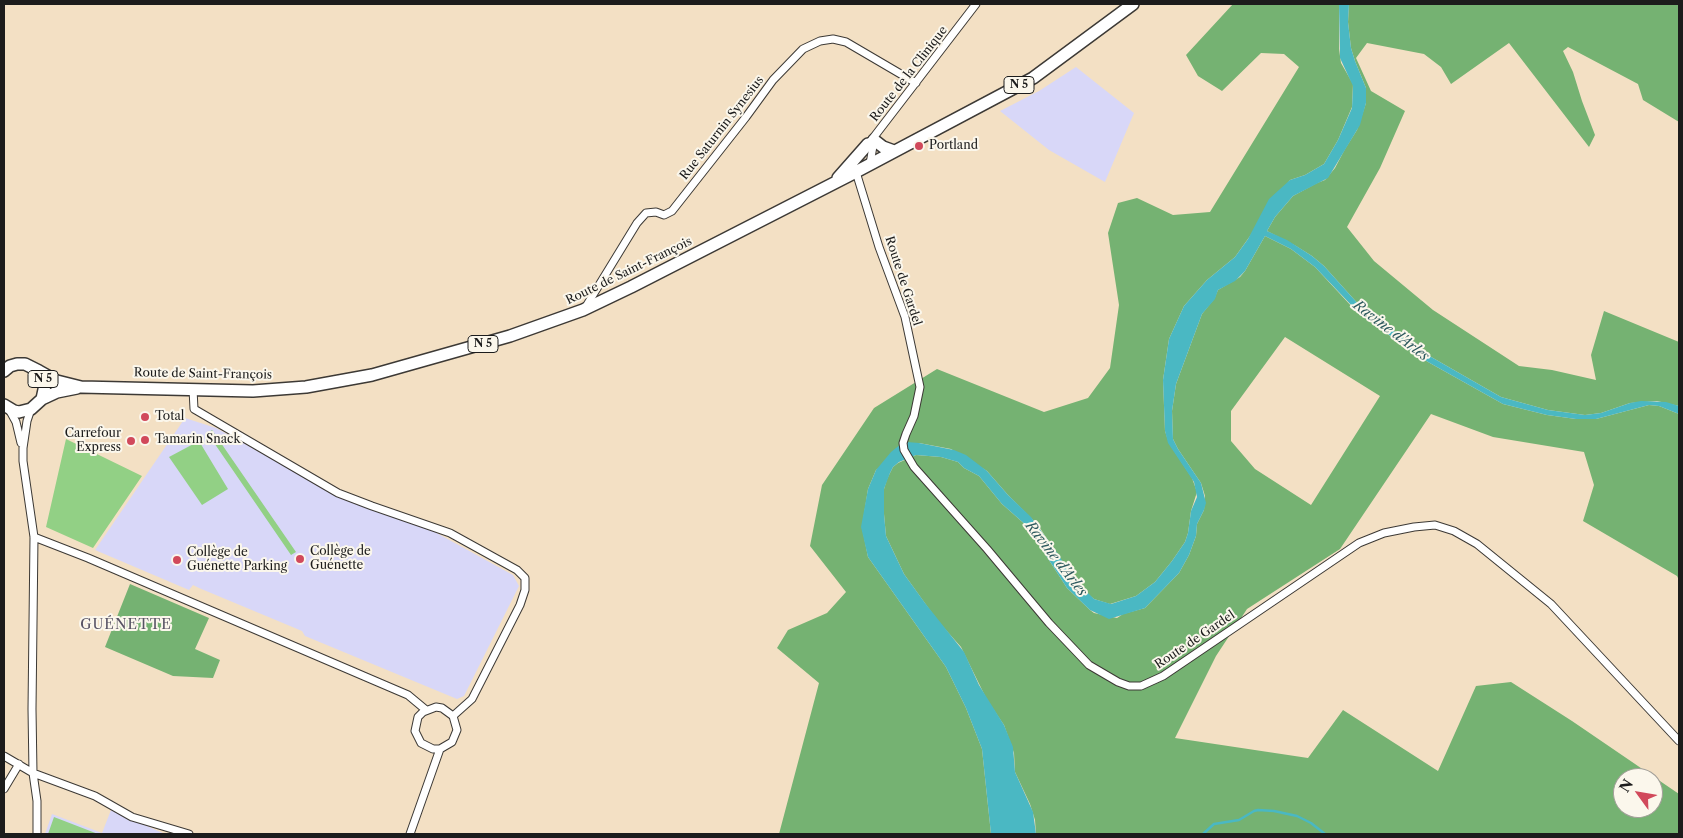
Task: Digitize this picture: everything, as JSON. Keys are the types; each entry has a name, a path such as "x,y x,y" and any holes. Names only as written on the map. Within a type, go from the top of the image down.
{"main road":[{"name":"Route de Saint-François","path":"39,371 57,381 81,387 253,391 306,387 348,380 500,339 583,310 863,168 1033,78 1133,4"},
{"path":"835,182 873,139 883,147 894,151"},
{"name":"N 5","path":"4,371 17,364 25,364 39,371 45,385 42,399 31,410"},
{"name":"Route de Saint-François","path":"42,399 57,392 81,387"},
{"path":"6,407 19,412 31,410"}],"street":[{"name":"Route de la Clinique","path":"863,168 873,139 976,4"},
{"name":"Rue Saturnin Synesius","path":"583,310 637,223 646,213 656,212 664,214 672,211 773,80 802,48 820,41 833,39 846,42 916,83"},
{"name":"Route de Gardel","path":"863,168 879,247 905,316 920,387 914,416 903,443 904,450 909,460 1049,623 1089,666 1118,682 1129,686 1141,686 1163,676 1359,543 1384,533 1414,526 1435,525 1454,531 1477,544 1551,604 1679,741"},
{"path":"193,390 194,409 331,488 372,506 450,533 517,570 525,578 525,590 520,605 472,699 454,716"},
{"path":"6,407 16,422 22,448 34,537 33,773 37,801 37,834"},
{"path":"22,448 31,410"},
{"path":"34,537 88,558 408,695 426,710"},
{"path":"436,707 442,708 454,716 456,723 455,736 452,742 440,749 426,747 417,737 416,724 418,717 426,710 436,707"},
{"path":"410,834 440,749"},
{"path":"4,756 33,773 95,796 132,817 189,834"},
{"path":"4,789 19,764"}],"shaded area":[{"path":"1076,67 1134,113 1105,182 1049,150 1000,111 1039,91"},
{"name":"Collège de Guénette","path":"185,418 216,428 337,495 433,531 513,575 519,586 464,696 457,699 305,636 302,631 193,585 189,590 95,550"},
{"path":"111,810 165,834 45,834 52,814 102,833"}],"green space":[{"path":"1233,4 1339,4 1339,49 1341,63 1353,84 1352,107 1338,140 1324,164 1305,175 1290,180 1235,257 1207,280 1184,306 1169,339 1163,380 1165,431 1169,443 1192,478 1197,492 1185,542 1155,582 1136,596 1110,604 1094,599 1072,577 1038,525 987,471 951,449 919,443 876,470 868,489 862,527 868,557 946,667 966,708 982,749 991,834 779,834 819,683 777,648 788,630 827,613 846,592 810,546 822,485 874,408 937,369 1044,412 1088,398 1110,368 1119,305 1108,233 1118,203 1137,198 1173,215 1210,212 1299,67 1284,54 1261,53 1222,91 1198,76 1186,55"},
{"path":"1349,4 1679,4 1679,122 1643,100 1638,84 1568,47 1563,51 1573,72 1595,135 1589,147 1509,43 1451,84 1441,67 1424,54 1367,43 1356,58 1371,91 1405,111 1380,168 1347,227 1374,261 1433,310 1519,366 1552,370 1596,380 1591,355 1604,311 1679,342 1679,406 1657,401 1630,403 1601,413 1585,415 1548,410 1501,397 1419,350 1360,306 1324,266 1312,256 1267,231 1275,217 1293,196 1325,180 1335,168 1357,130 1366,103 1366,88 1351,48 1348,22"},
{"path":"1265,236 1291,249 1315,267 1354,309 1405,347 1503,404 1547,415 1576,419 1596,419 1649,405 1659,406 1679,414 1679,580 1677,576 1583,521 1594,485 1584,452 1493,437 1431,414 1340,549 1247,609 1216,656 1175,738 1308,758 1343,710 1438,771 1476,686 1511,682 1641,768 1613,768 1613,818 1663,818 1663,783 1679,794 1679,834 1036,834 1035,820 1030,804 1015,772 1014,753 1004,725 987,700 961,647 937,620 904,574 886,536 884,489 887,479 893,467 916,455 941,457 958,462 964,468 979,476 1002,504 1027,526 1067,588 1090,610 1094,613 1117,618 1123,614 1145,608 1179,573 1189,555 1196,536 1197,524 1204,510 1205,496 1201,483 1173,439 1172,411 1176,384 1202,314 1214,299 1218,290 1240,277","holes":["1285,337 1380,396 1311,505 1255,469 1231,441 1231,411"]},
{"path":"212,430 296,552 291,555 208,434"},
{"path":"66,439 142,476 93,548 46,527"},
{"path":"199,441 228,489 202,505 169,457"},
{"path":"130,584 209,618 195,649 220,660 213,678 173,676 105,647"},
{"path":"54,817 98,834 48,834"}],"water":[{"name":"Ravine d'Arles","path":"1339,4 1349,4 1348,22 1351,48 1366,88 1366,103 1360,125 1328,178 1293,196 1275,217 1267,231 1287,240 1312,256 1324,266 1360,306 1419,350 1501,397 1548,410 1585,415 1601,413 1641,401 1666,402 1679,406 1679,414 1659,406 1649,405 1596,419 1576,419 1547,415 1503,404 1405,347 1354,308 1315,267 1291,249 1265,236 1245,271 1235,281 1218,290 1215,299 1202,314 1176,384 1172,411 1173,439 1201,483 1206,503 1197,524 1196,536 1189,555 1179,573 1145,608 1109,619 1090,610 1067,588 1027,526 1002,504 979,476 964,468 958,462 941,457 916,455 899,462 890,473 884,489 886,536 904,574 964,652 979,685 1004,725 1013,747 1015,772 1033,812 1036,834 991,834 982,749 966,708 946,667 868,557 861,527 868,489 876,470 891,452 901,444 907,442 919,443 954,450 966,455 987,471 1031,517 1072,577 1094,599 1111,604 1136,596 1155,582 1185,542 1191,511 1197,497 1194,482 1168,443 1165,431 1163,380 1169,339 1184,306 1207,280 1235,257 1248,239 1269,199 1290,180 1305,175 1324,164 1338,140 1352,108 1353,86 1340,58"}],"waterway":[{"path":"1203,834 1214,824 1239,820 1258,810 1297,816 1311,823 1325,834"}],"place":[{"name":"Portland","path":"919,146"},
{"name":"Total","path":"145,417"},
{"name":"Tamarin Snack","path":"145,440"},
{"name":"Carrefour Express","path":"131,441"},
{"name":"Collège de Guénette","path":"300,559"},
{"name":"Collège de Guénette Parking","path":"177,560"}],"district":[{"name":"GUÉNETTE","path":"126,625"}]}
